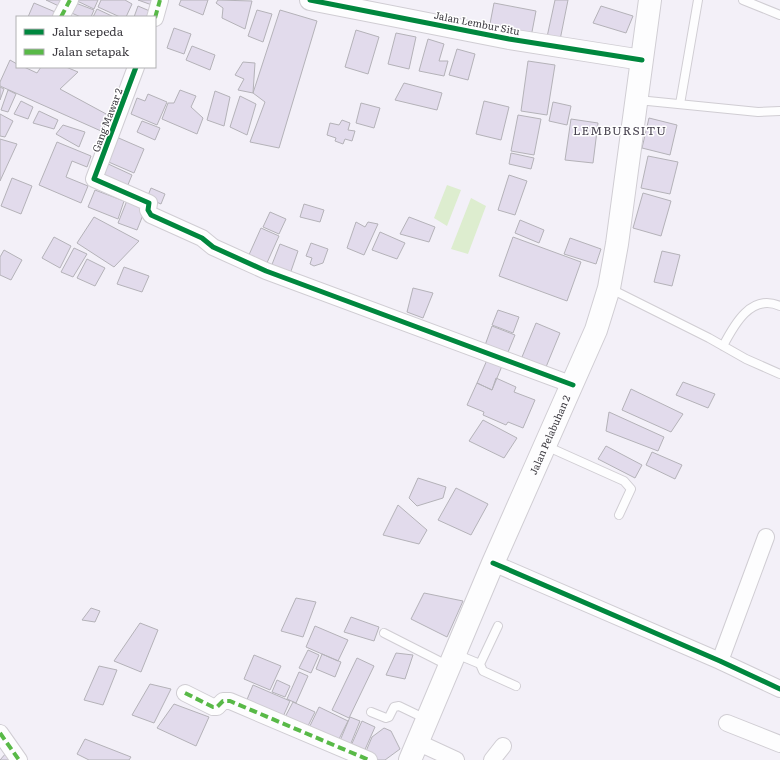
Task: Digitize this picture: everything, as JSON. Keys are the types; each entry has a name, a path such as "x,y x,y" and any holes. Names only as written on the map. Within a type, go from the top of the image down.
{"main road":[{"name":"Jalan Pelabuhan 2","path":"413,751 596,330 609,288 617,244 650,0"}],"street":[{"path":"62,16 70,0"},
{"path":"156,16 160,0"},
{"name":"Jalan Lembur Situ","path":"310,0 509,39 642,60"},
{"name":"Gang Mawar 2","path":"136,68 94,179 149,203 148,210 151,215 202,238 213,247 266,271 573,385"},
{"path":"720,661 766,537"},
{"path":"494,563 780,687"},
{"path":"185,693 213,707 217,707 223,701 230,701 369,760"},
{"path":"727,723 780,744"},
{"path":"0,733 19,760"},
{"path":"492,760 503,746"},
{"path":"413,751 456,760"}],"lane":[{"path":"680,104 698,0"},
{"path":"743,0 780,15"},
{"path":"637,100 758,112 780,111"},
{"path":"609,288 746,359 780,374"},
{"path":"723,346 736,322 747,310 765,302 780,306"},
{"path":"546,446 624,481 631,489 619,515"},
{"path":"498,626 480,664 482,670 516,686"},
{"path":"384,633 453,660 480,664"},
{"path":"371,712 386,718 389,717 394,707 399,706 427,720"}],"green space":[{"path":"447,185 461,190 447,226 434,218"},
{"path":"471,198 486,206 468,254 451,249"}],"building":[{"path":"46,0 67,0 63,8"},
{"path":"75,0 98,0 94,9"},
{"path":"101,0 125,0 132,4 126,16 118,16 98,7"},
{"path":"138,0 153,0 152,5"},
{"path":"181,0 208,0 203,15 179,5"},
{"path":"218,0 252,1 245,29 222,18 223,8 216,3"},
{"path":"555,0 568,0 560,40 547,37"},
{"path":"73,2 94,10 91,16 79,16 69,12"},
{"path":"34,3 60,14 59,16 28,16"},
{"path":"494,3 536,11 531,37 489,29"},
{"path":"138,6 152,12 150,16 134,16"},
{"path":"601,6 633,16 626,33 593,23"},
{"path":"97,9 112,16 94,16"},
{"path":"257,10 272,14 263,42 248,36"},
{"path":"280,10 317,21 279,148 250,142 265,102 253,93"},
{"path":"174,28 191,34 184,54 167,48"},
{"path":"356,30 379,37 368,74 345,67"},
{"path":"396,33 416,37 409,69 388,64"},
{"path":"428,39 444,44 439,61 448,61 444,76 419,71"},
{"path":"192,46 215,55 210,70 186,60"},
{"path":"457,49 475,54 468,80 449,75"},
{"path":"10,60 16,63 16,68 26,68 37,73 40,68 68,68 78,72 60,89 108,115 101,131 0,86 0,82"},
{"path":"528,61 555,65 547,115 521,111"},
{"path":"243,62 255,63 253,93 238,90 244,79 235,75"},
{"path":"404,83 442,93 437,110 395,100"},
{"path":"0,87 4,89 0,100"},
{"path":"8,90 16,94 8,112 1,110"},
{"path":"180,90 196,96 191,107 203,118 197,134 162,119 168,103 174,103"},
{"path":"215,91 230,97 224,126 207,120"},
{"path":"148,94 167,102 157,125 131,114 137,98 145,101"},
{"path":"240,96 256,104 247,135 230,127"},
{"path":"21,101 33,107 28,119 14,114"},
{"path":"484,101 509,107 501,140 476,134"},
{"path":"553,102 571,106 567,125 549,121"},
{"path":"361,103 380,108 374,128 356,123"},
{"path":"39,111 58,120 54,129 33,123"},
{"path":"0,114 13,121 5,137 0,136"},
{"path":"518,115 541,119 534,155 511,151"},
{"path":"649,118 677,125 670,155 642,148"},
{"path":"571,119 598,123 593,163 565,160"},
{"path":"342,120 350,123 348,130 355,131 352,141 345,139 343,144 335,141 336,138 327,135 330,123 339,125"},
{"path":"142,121 160,128 155,140 137,132"},
{"path":"63,125 85,132 79,147 56,134"},
{"path":"114,136 144,149 134,173 104,160"},
{"path":"0,139 17,144 0,181"},
{"path":"57,142 91,156 87,167 72,161 66,177 88,186 81,203 39,185"},
{"path":"511,153 534,158 531,169 509,164"},
{"path":"648,156 678,162 670,194 641,188"},
{"path":"104,162 132,175 125,192 97,179"},
{"path":"509,175 527,181 515,215 498,210"},
{"path":"12,178 32,186 21,214 1,206"},
{"path":"151,188 165,194 161,204 147,198"},
{"path":"95,190 124,201 118,219 88,207"},
{"path":"643,193 671,201 661,236 633,228"},
{"path":"128,198 147,205 137,230 118,223"},
{"path":"304,204 324,210 320,222 300,217"},
{"path":"270,212 286,219 279,234 263,227"},
{"path":"94,217 139,241 114,267 77,243"},
{"path":"409,217 435,227 429,242 400,234"},
{"path":"520,220 544,230 539,243 515,233"},
{"path":"356,222 365,227 368,222 378,224 364,255 347,248"},
{"path":"261,228 279,236 266,265 248,257"},
{"path":"380,232 405,243 397,259 372,250"},
{"path":"54,237 71,246 60,268 42,258"},
{"path":"513,237 581,262 567,301 499,276"},
{"path":"570,238 601,249 596,264 564,254"},
{"path":"311,243 328,249 323,263 314,266 310,264 312,258 306,256"},
{"path":"280,244 298,251 290,274 271,267"},
{"path":"74,248 87,254 73,277 61,272"},
{"path":"4,250 22,260 11,280 0,275 0,257"},
{"path":"662,251 680,255 672,286 654,282"},
{"path":"87,259 105,268 95,286 77,278"},
{"path":"124,267 149,276 142,292 117,284"},
{"path":"413,288 433,293 423,318 407,312"},
{"path":"498,310 519,317 513,333 492,325"},
{"path":"536,323 560,333 546,367 522,357"},
{"path":"492,326 515,335 506,357 484,348"},
{"path":"487,360 502,366 492,390 477,383"},
{"path":"496,378 516,387 514,392 535,400 523,428 508,422 506,425 483,415 484,412 467,405 477,383 492,390"},
{"path":"683,382 715,394 708,408 676,395"},
{"path":"631,389 683,414 671,432 622,410"},
{"path":"609,412 664,437 658,451 606,431"},
{"path":"483,420 517,438 504,458 469,441"},
{"path":"606,446 642,465 635,478 598,459"},
{"path":"652,452 682,465 675,479 646,465"},
{"path":"418,478 446,487 443,498 417,506 409,498"},
{"path":"456,488 488,504 471,535 438,520"},
{"path":"398,505 427,530 419,544 383,535"},
{"path":"424,593 463,601 447,637 411,619"},
{"path":"296,598 316,602 303,637 281,631"},
{"path":"91,608 100,611 95,622 82,620"},
{"path":"351,617 379,627 374,641 344,632"},
{"path":"140,623 158,630 141,672 114,661"},
{"path":"315,626 348,640 338,661 306,647"},
{"path":"308,650 319,655 311,673 299,668"},
{"path":"396,653 413,655 405,679 386,675"},
{"path":"322,654 341,662 335,677 316,669"},
{"path":"254,655 281,666 270,690 244,679"},
{"path":"357,658 374,666 349,718 332,710"},
{"path":"99,666 117,670 103,705 84,700"},
{"path":"299,672 308,676 296,703 287,699"},
{"path":"277,680 290,686 285,697 272,692"},
{"path":"150,684 171,689 154,723 132,715"},
{"path":"253,685 290,701 282,719 246,702"},
{"path":"293,702 315,712 306,730 284,719"},
{"path":"174,704 209,717 196,746 157,728"},
{"path":"319,707 348,721 337,743 308,730"},
{"path":"350,717 360,721 349,748 339,743"},
{"path":"362,721 375,727 363,754 350,748"},
{"path":"384,728 391,731 400,749 385,760 373,760 364,756 372,737"},
{"path":"85,739 131,757 129,760 89,760 77,754"},
{"path":"7,752 14,760 0,760"}],"marked path":[{"path":"62,16 70,0"},
{"path":"156,16 160,0"},
{"path":"185,693 213,707 217,707 223,701 230,701 369,760"},
{"path":"0,733 19,760"}],"cycle path":[{"path":"310,0 509,39 642,60"},
{"path":"136,68 94,179 149,203 148,210 151,215 202,238 213,247 266,271 573,385"},
{"path":"493,563 720,661 780,689"}],"district":[{"name":"LEMBURSITU","path":"620,131"}]}
